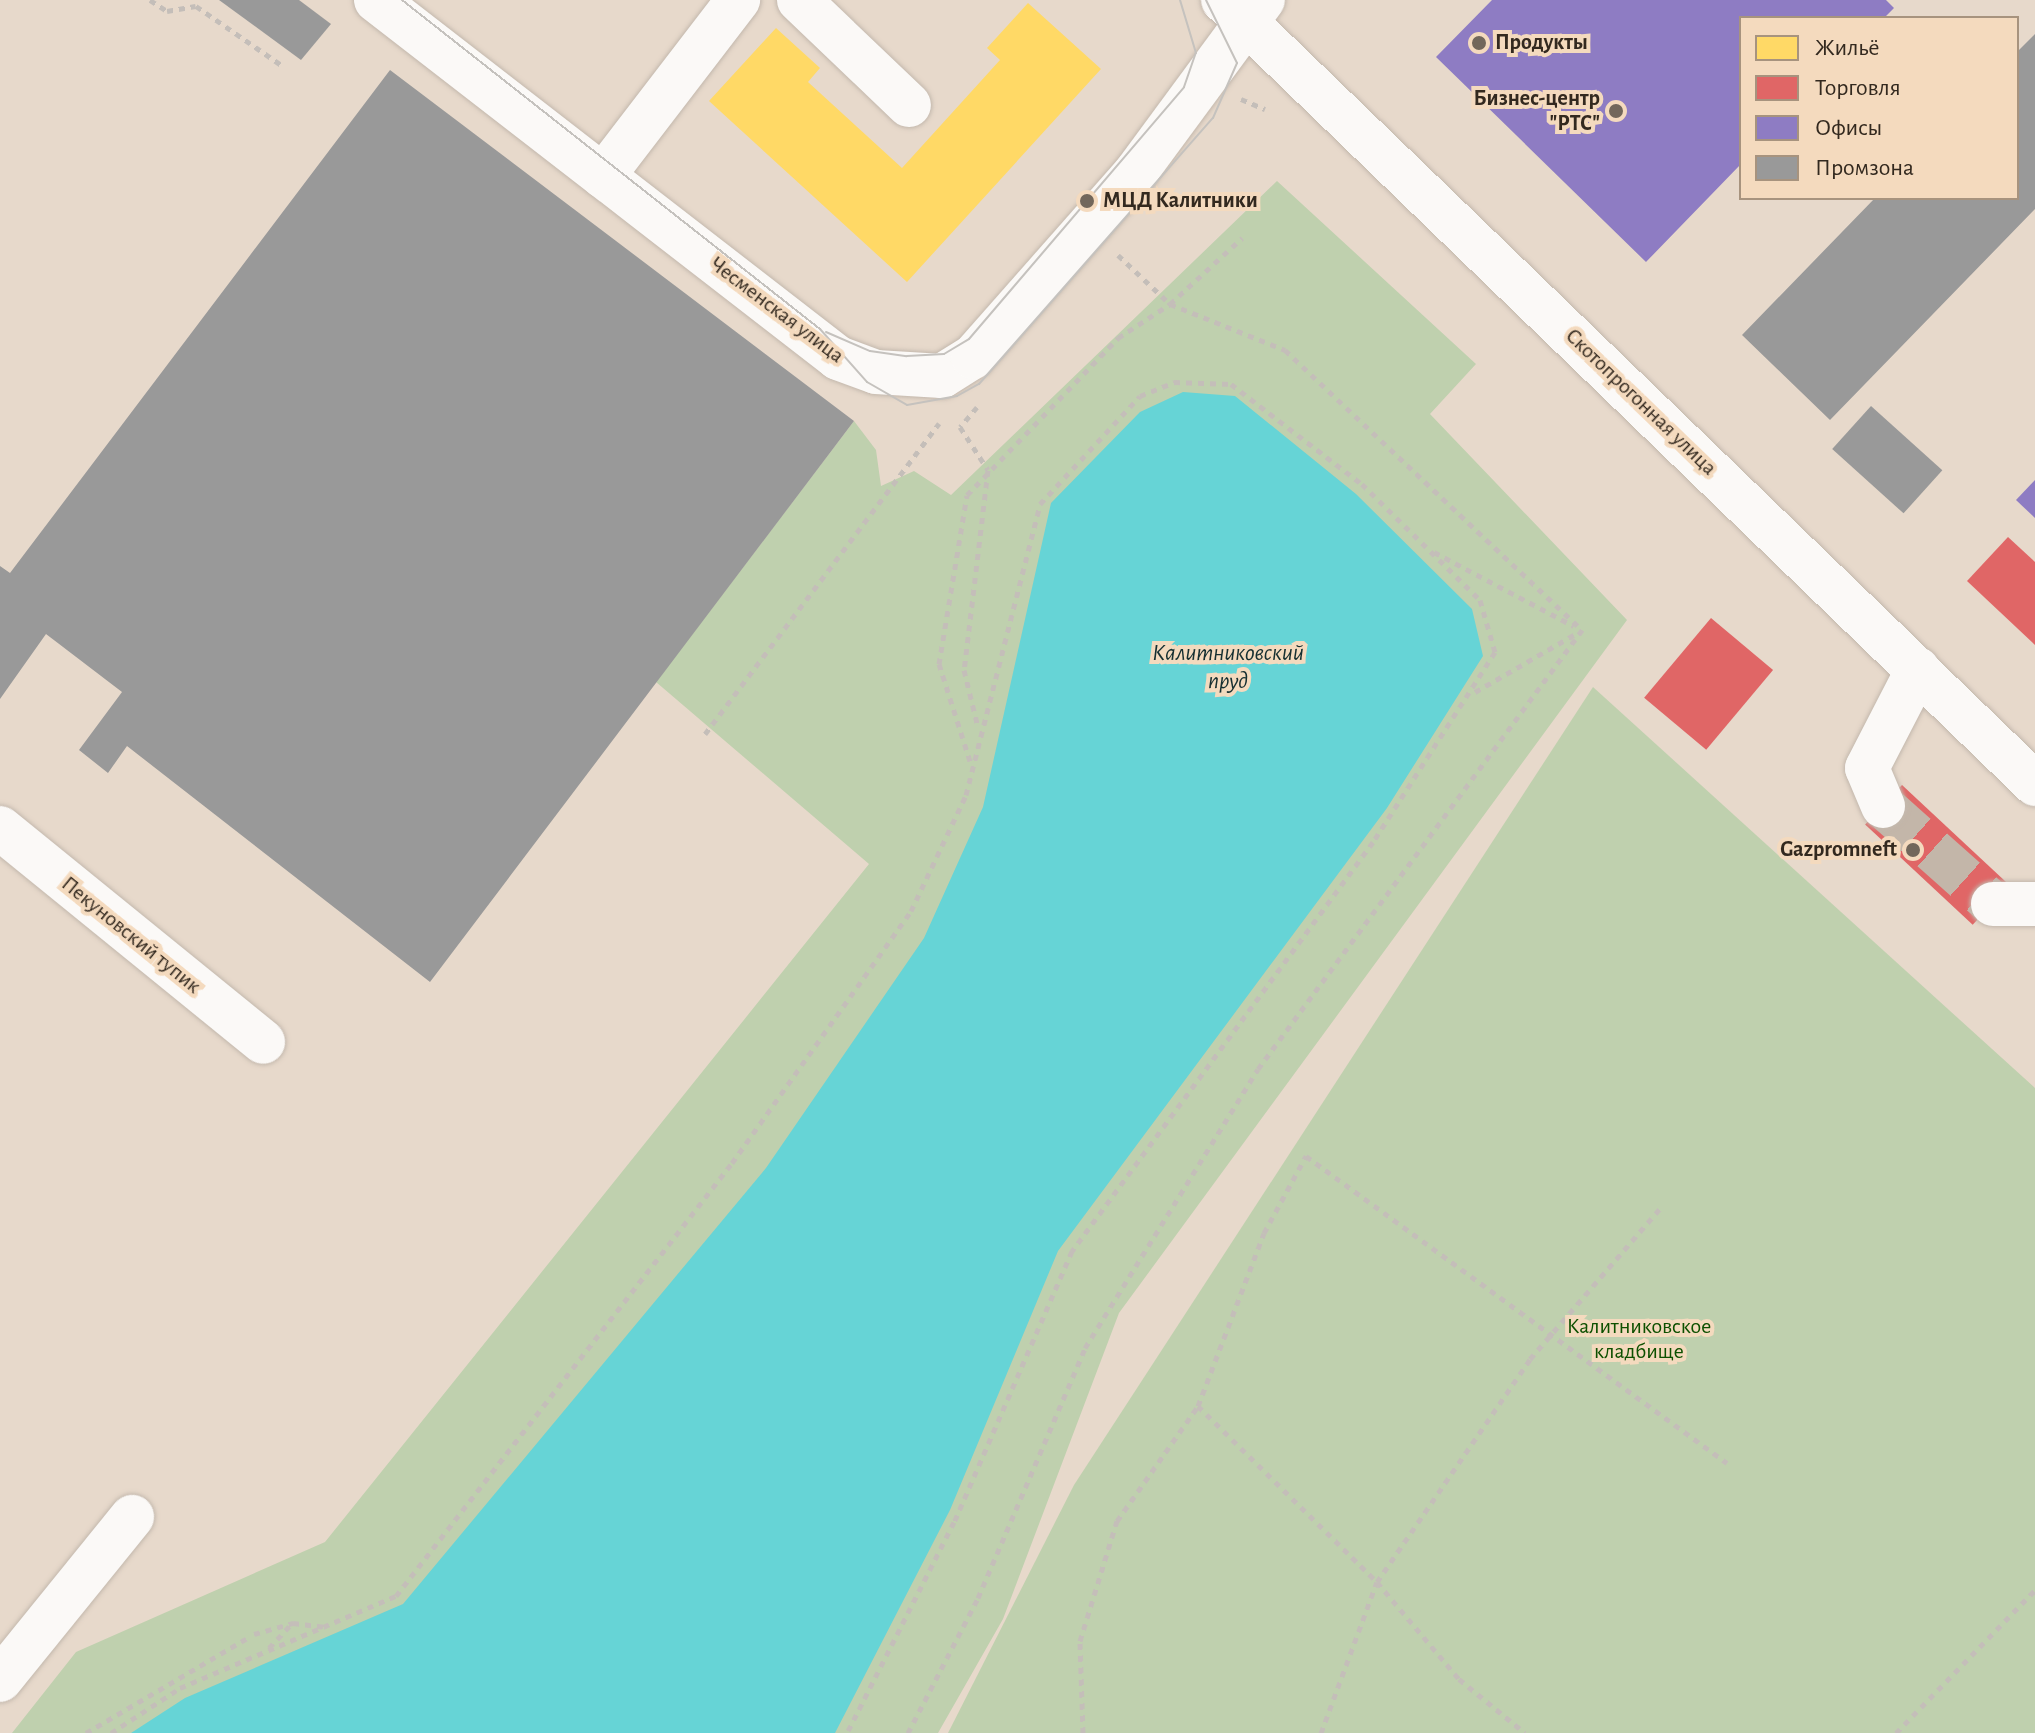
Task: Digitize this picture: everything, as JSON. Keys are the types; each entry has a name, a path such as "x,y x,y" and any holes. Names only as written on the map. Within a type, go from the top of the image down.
{"street":[{"name":"Чесменская улица","path":"376,0 854,368 942,376 973,357 1136,172 1243,8"},
{"path":"603,176 738,0"},
{"path":"799,0 909,105"},
{"name":"Скотопрогонная улица","path":"1195,0 1243,8 2035,784"},
{"path":"1883,806 1867,768 1918,669"},
{"name":"Пекуновский тупик","path":"0,828 263,1042"},
{"path":"0,1680 132,1517"}],"path":[{"path":"150,0 167,11 196,6 284,67"},
{"path":"970,762 939,664 956,530 967,495 1118,338 1170,304 1242,238"},
{"path":"1117,254 1170,304 1285,350 1582,630"},
{"path":"111,1733 180,1688 396,1596 732,1163 911,911 966,795 970,762 1040,504 1140,396 1174,382 1231,384 1254,396 1427,548 1480,600 1492,623 1495,652 1472,694 1373,842 1072,1251 954,1522 847,1733"},
{"path":"705,734 939,423"},
{"path":"960,427 988,470 964,670 979,728"},
{"path":"1427,548 1582,630"},
{"path":"1472,694 1582,630"},
{"path":"908,1733 978,1598 1085,1348 1258,1069 1582,630"},
{"path":"1083,1733 1080,1641 1117,1521 1198,1406 1264,1233 1306,1156 1548,1339 1727,1463"},
{"path":"1321,1733 1377,1582 1548,1339 1663,1205"},
{"path":"1198,1406 1377,1582 1459,1679 1525,1733"},
{"path":"1896,1733 2035,1590"},
{"path":"86,1733 251,1635 293,1623 327,1627"},
{"path":"266,1651 293,1623"}],"green space":[{"path":"1277,181 1476,364 1430,414 1627,620 1119,1313 1003,1619 938,1733 12,1733 76,1652 325,1542 869,864 656,682 854,421 876,450 881,486 914,471 951,495"},
{"name":"Калитниковское кладбище","path":"1593,687 2035,1088 2035,1733 948,1733 1074,1485"}],"water":[{"name":"Калитниковский пруд","path":"1183,392 1235,396 1356,494 1472,609 1483,656 1387,808 1058,1251 950,1510 835,1733 131,1733 185,1698 403,1604 766,1168 924,938 983,807 1051,503 1140,412"}],"building: Жильё":[{"path":"1028,3 1101,69 907,282 709,101 776,28 820,68 808,82 902,168 1000,60 987,48"}],"building: Торговля":[{"path":"2008,537 2035,562 2035,645 1967,581"},
{"path":"1711,618 1773,670 1706,750 1644,698"},
{"path":"1902,785 2010,885 1973,925 1865,824"}],"building: Офисы":[{"name":"Бизнес-центр \"РТС\"","path":"1492,0 1886,0 1894,8 1886,16 1739,16 1739,166 1646,262 1436,57"},
{"path":"2035,480 2035,518 2016,500"}],"building: Промзона":[{"path":"219,0 299,0 331,24 301,60"},
{"path":"2035,34 2035,209 1830,420 1742,335 1873,200 2019,200 2019,50"},
{"path":"390,70 854,421 430,982 127,746 108,773 79,750 122,692 46,634 0,699 0,566 10,573"},
{"path":"1871,406 1942,470 1904,513 1832,449"}],"tunnel":[{"path":"1883,806 1993,904"}],"tram line":[{"path":"402,0 820,329 867,382 907,405 957,396 979,384 1213,118 1237,63 1206,0"},
{"path":"826,332 870,351 907,356 944,354 969,339 1184,87 1196,53 1180,0"}],"place":[{"name":"Продукты","path":"1479,43"},
{"name":"Бизнес-центр \"РТС\"","path":"1616,111"},
{"name":"МЦД Калитники","path":"1087,201"},
{"name":"Gazpromneft","path":"1913,850"}]}
